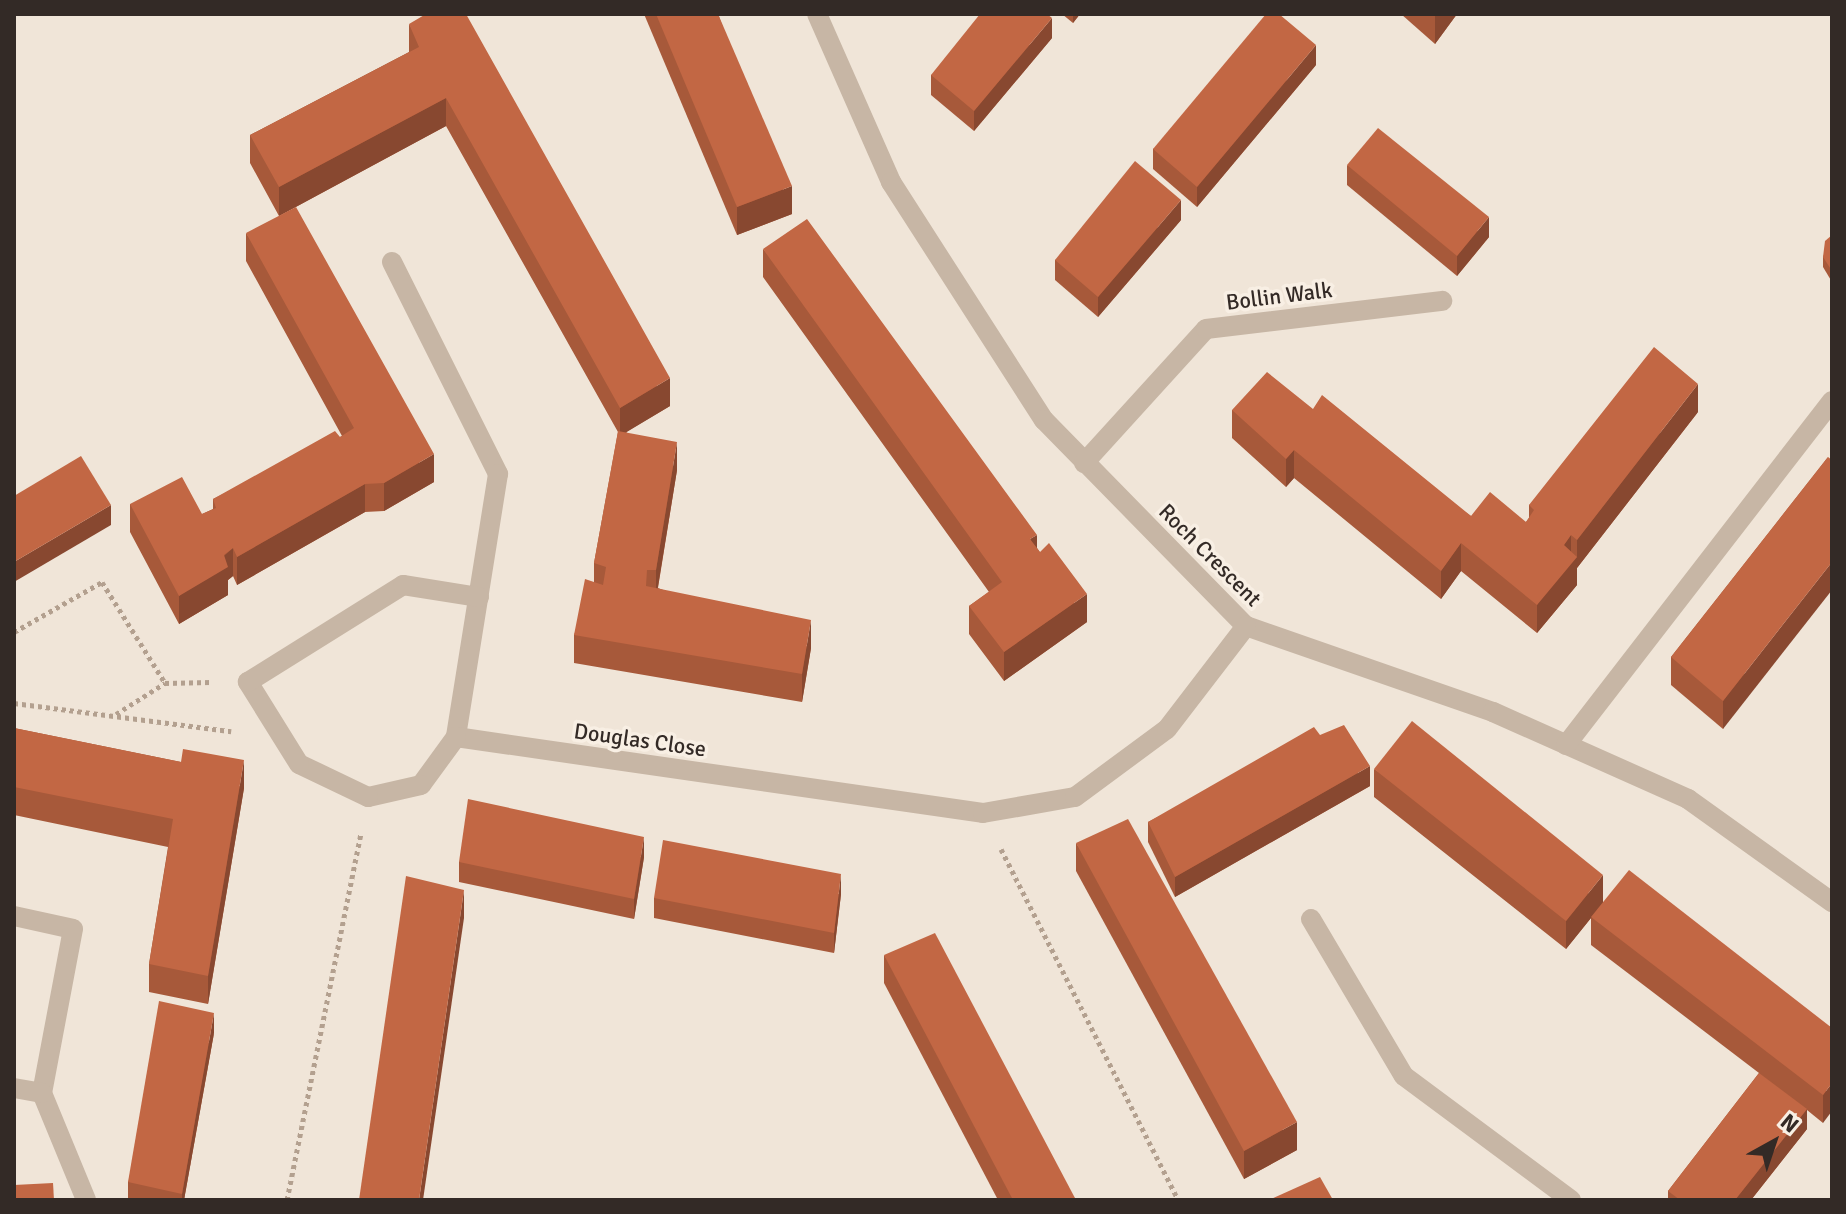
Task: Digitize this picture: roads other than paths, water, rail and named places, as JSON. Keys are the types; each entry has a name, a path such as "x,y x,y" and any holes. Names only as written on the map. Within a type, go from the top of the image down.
{"street":[{"name":"Roch Crescent","path":"817,14 891,182 1044,420 1246,626 1493,712 1688,799 1832,902"},
{"path":"392,262 498,474 479,597 456,737 421,785 368,797 299,764 248,682 403,585 479,597"},
{"name":"Bollin Walk","path":"1084,463 1206,329 1442,301"},
{"path":"1566,745 1832,401"},
{"name":"Douglas Close","path":"456,737 983,813 1075,797 1167,729 1246,626"},
{"path":"14,916 73,929 42,1093 86,1200"},
{"path":"1311,919 1404,1076 1571,1200"},
{"path":"14,1088 42,1093"}]}
